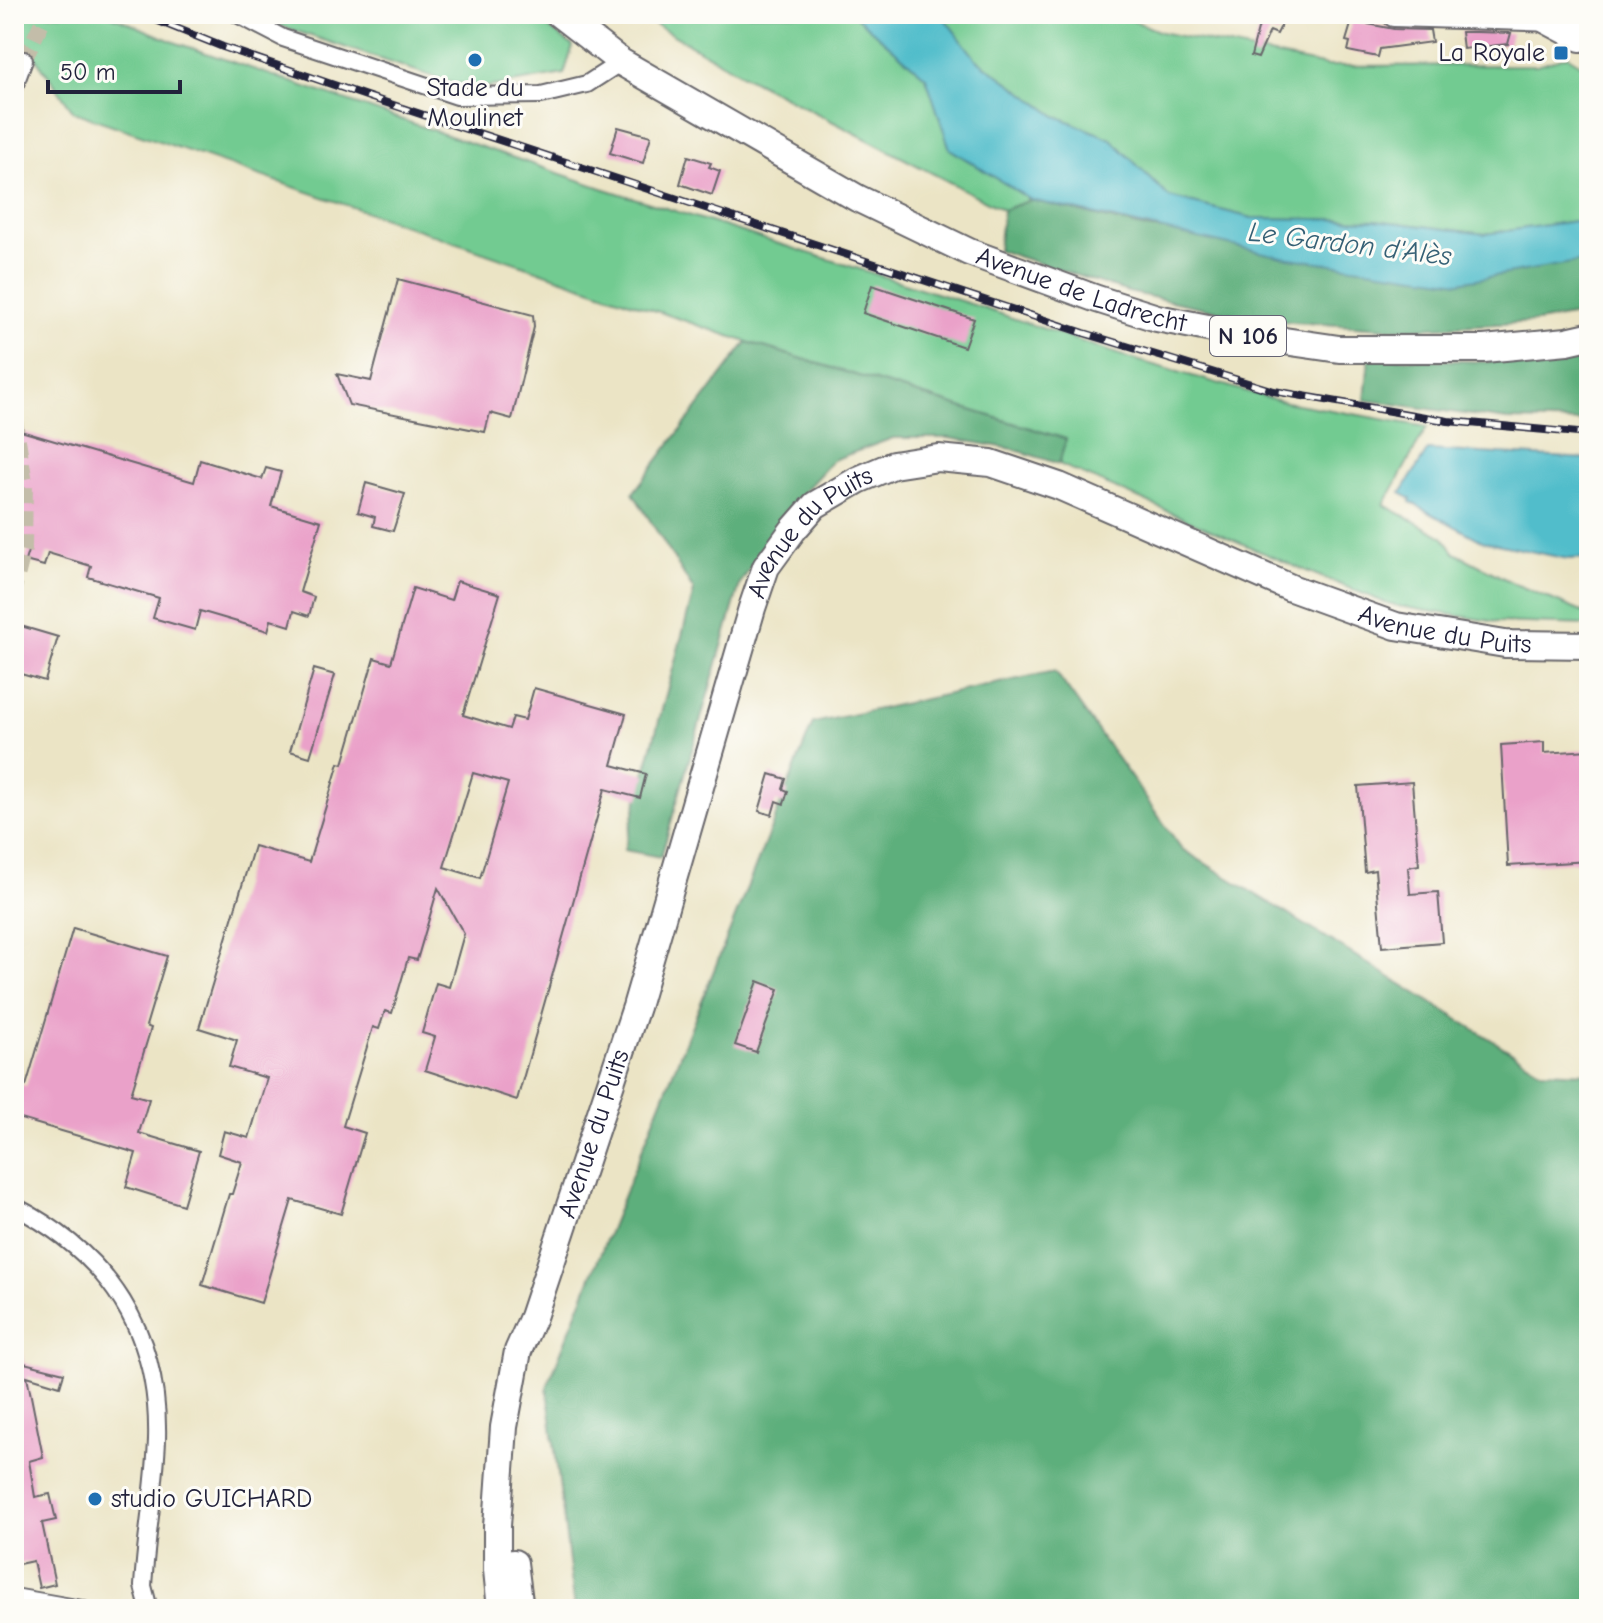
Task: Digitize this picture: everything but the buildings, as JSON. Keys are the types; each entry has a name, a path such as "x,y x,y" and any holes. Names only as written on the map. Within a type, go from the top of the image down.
{"main road":[{"name":"N 106","path":"559,14 621,62"},
{"path":"1394,14 1418,17 1537,17 1587,35"},
{"name":"Avenue de Ladrecht","path":"621,62 857,198 958,247 1157,318 1339,349 1484,349 1589,336"},
{"name":"Avenue du Puits","path":"501,1609 497,1526 504,1427 518,1351 533,1317 636,1007 766,567 815,505 858,480 893,465 938,458 991,463 1059,486 1291,588 1396,626 1505,644 1589,645"},
{"name":"Avenue du Puits","path":"520,1609 515,1579 512,1484 519,1407 533,1317"}],"street":[{"path":"237,14 283,38 457,96 541,95 587,84 621,62"},
{"path":"14,87 24,60"},
{"path":"14,1206 61,1234 91,1258 123,1300 147,1351 154,1385 157,1440 144,1564 145,1608"},
{"path":"14,1597 82,1609"}],"green space":[{"path":"14,14 108,14 174,42 602,188 977,306 1129,358 1280,401 1427,427 1384,505 1443,537 1455,553 1515,584 1589,615 1589,625 1497,622 1391,605 1059,464 1065,439 747,342 74,112 27,46 14,37"},
{"name":"Stade du Moulinet","path":"257,14 530,14 573,46 564,74 488,87 452,83 272,23"},
{"path":"637,14 853,14 926,77 950,149 1031,200 1003,210 743,75"},
{"path":"941,14 1117,14 1161,32 1327,66 1537,65 1568,56 1589,69 1589,219 1485,234 1375,220 1252,218 1169,197 1111,139 1056,116 976,59"},
{"path":"1031,200 1150,229 1589,259 1589,313 1537,322 1399,329 1261,320 1128,292 998,250 1003,210"},
{"path":"747,342 1066,439 1059,464 1013,449 949,438 893,438 833,460 787,510 740,584 661,857 624,850 694,591 633,493"},
{"path":"1589,347 1589,422 1507,420 1365,400 1369,357 1488,362"},
{"path":"1055,671 1182,849 1542,1071 1589,1073 1589,1609 575,1609 547,1387 813,723"}],"water":[{"name":"Le Gardon d'Alès","path":"853,14 941,14 976,59 1056,116 1111,139 1169,197 1252,218 1375,220 1485,234 1589,219 1589,260 1459,282 1282,257 1031,200 950,149 926,77"},
{"path":"1428,450 1589,459 1589,558 1568,559 1482,541 1410,502 1411,499 1401,493"}],"tunnel":[{"path":"24,60 46,14"},
{"path":"14,416 25,482 24,549 14,588"}],"railway":[{"path":"141,14 223,47 369,97 1084,333 1274,391 1448,421 1589,434"}],"place":[{"name":"La Royale","path":"1561,53"},
{"name":"Stade du Moulinet","path":"475,60"},
{"name":"studio GUICHARD","path":"95,1499"}]}
